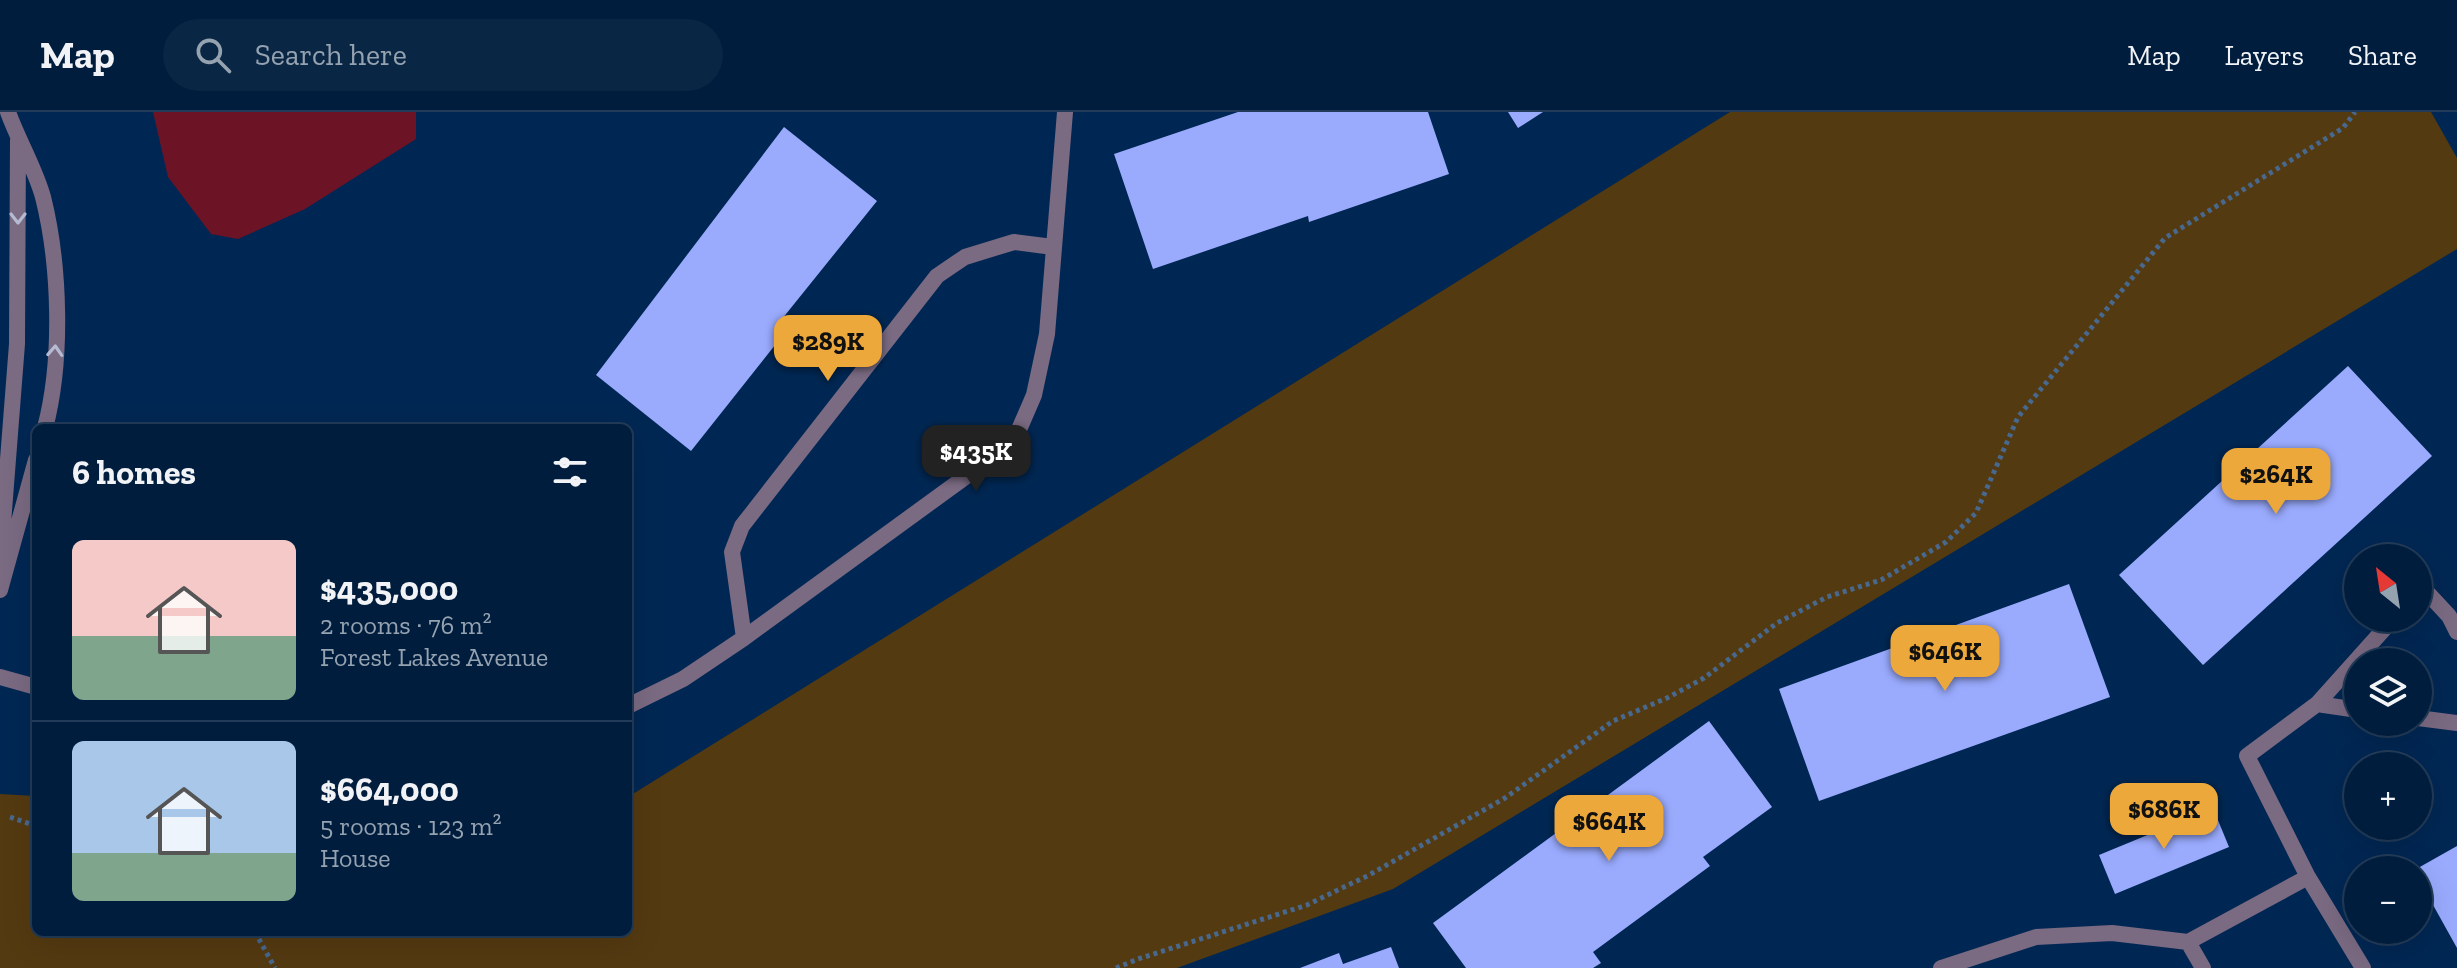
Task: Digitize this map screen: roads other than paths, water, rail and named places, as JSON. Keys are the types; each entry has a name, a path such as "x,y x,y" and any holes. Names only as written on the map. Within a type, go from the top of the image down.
{"street":[{"path":"8,112 42,196 58,291 52,401 46,424"},
{"path":"632,704 683,679 744,638 990,459 1018,432 1034,395 1047,334 1065,112"},
{"path":"0,562 17,344 18,140"},
{"path":"744,638 732,552 742,526 937,276 965,257 1014,242 1053,247"},
{"path":"0,590 32,474"},
{"path":"2432,598 2449,616 2457,632"},
{"path":"2363,968 2308,877 2247,756 2317,704 2381,632"},
{"path":"0,677 32,686"},
{"path":"2317,704 2344,708"},
{"path":"2432,720 2457,723"},
{"path":"1941,968 2036,937 2112,933 2188,942 2308,877"},
{"path":"2188,942 2203,968"}]}
